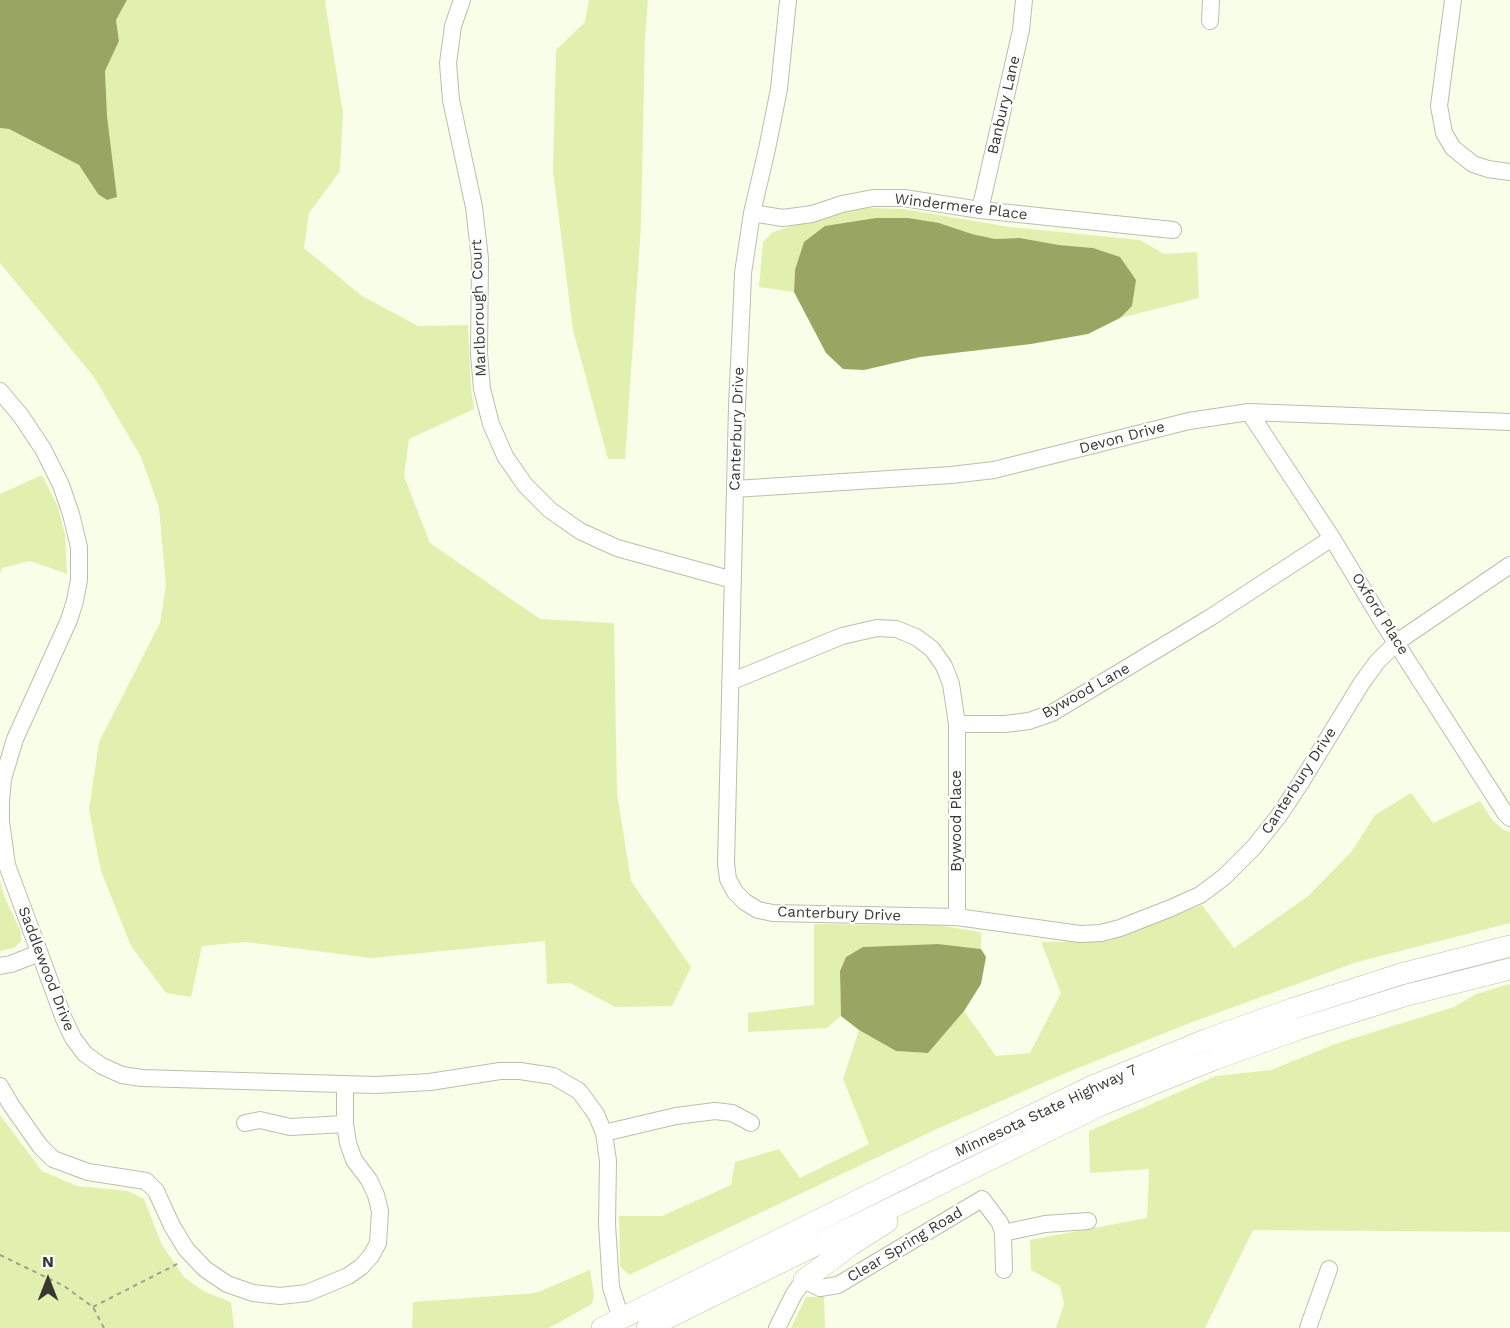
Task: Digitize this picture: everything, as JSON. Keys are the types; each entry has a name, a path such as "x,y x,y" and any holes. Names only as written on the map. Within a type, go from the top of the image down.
{"main road":[{"name":"Minnesota State Highway 7","path":"612,1323 1095,1085 1208,1039 1292,1009 1401,974 1510,946"},
{"name":"Minnesota State Highway 7","path":"647,1328 1101,1105 1215,1059 1299,1029 1407,995 1510,969"},
{"path":"804,1280 851,1245 936,1194 946,1180"}],"street":[{"name":"Marlborough Court","path":"462,0 453,26 448,63 451,100 474,207 480,259 479,354 482,389 491,424 505,456 525,485 550,510 580,531 617,548 733,580"},
{"name":"Canterbury Drive","path":"788,0 779,89 752,213 743,273 737,406 726,864 728,879 735,892 745,902 758,910 773,913 957,917 1080,934 1101,933 1120,928 1200,895 1224,877 1254,847 1278,817 1360,684 1377,662 1397,642 1510,565"},
{"name":"Banbury Lane","path":"980,210 1019,41 1024,0"},
{"path":"1210,21 1211,0"},
{"path":"1453,0 1439,106 1444,133 1453,148 1473,164 1510,172"},
{"name":"Windermere Place","path":"752,213 783,218 813,214 842,204 873,198 904,198 980,210 1173,230"},
{"name":"Saddlewood Drive","path":"0,391 21,416 43,449 61,485 79,547 79,580 75,601 69,620 15,739 3,779 1,801 1,822 7,865 73,1038 86,1054 102,1066 122,1075 142,1078 376,1085 430,1082 500,1071 520,1071 553,1076 579,1091 596,1114 604,1133 608,1161 607,1224 612,1323"},
{"name":"Devon Drive","path":"735,489 951,475 994,470 1189,421 1249,412 1510,422"},
{"name":"Oxford Place","path":"1249,412 1510,818"},
{"name":"Bywood Lane","path":"957,724 1005,724 1029,721 1052,713 1211,617 1332,538"},
{"path":"730,682 856,631 877,628 896,629 916,637 932,649 938,658 951,684 957,724"},
{"name":"Bywood Place","path":"957,724 957,917"},
{"path":"0,966 39,953"},
{"path":"0,1086 40,1146 53,1159 88,1172 146,1182 156,1191 172,1226 186,1249 205,1269 227,1284 253,1293 280,1296 307,1293 348,1276 371,1257 378,1243 380,1211 376,1195 369,1180 354,1160 348,1143 345,1124 345,1084"},
{"path":"604,1133 676,1116 715,1111 732,1113 751,1123"},
{"path":"245,1123 260,1120 290,1127 345,1124"},
{"name":"Clear Spring Road","path":"804,1280 820,1288 838,1286 982,1199 993,1212 1003,1233 1004,1270"},
{"path":"1003,1233 1045,1224 1088,1221"},
{"path":"1308,1328 1329,1269"},
{"path":"777,1328 794,1294 804,1280"}],"path":[{"path":"0,1255 64,1286 93,1307 104,1328"},
{"path":"93,1307 192,1256"}],"shaded area":[{"path":"0,0 127,0 116,20 119,41 105,71 107,116 117,197 107,200 98,194 79,165 9,129 0,128"},
{"path":"127,0 326,0 343,113 340,171 309,213 304,248 362,296 418,326 468,325 474,409 409,439 404,476 430,543 540,619 614,623 617,793 631,881 691,967 672,1006 615,1007 570,983 547,984 545,941 371,958 246,942 202,946 191,997 166,993 131,946 101,871 89,810 99,742 160,623 166,585 159,508 141,457 94,377 0,263 0,128 9,129 79,165 98,194 117,197 107,116 105,71 119,41 116,20"},
{"path":"589,0 648,0 645,38 641,226 625,459 608,459 573,330 553,171 556,50 585,22"},
{"path":"868,208 903,209 1010,227 1140,240 1164,254 1197,252 1199,298 1120,318 1132,306 1093,248 1020,238 995,239 939,223 795,270 794,292 759,287 763,242 773,232 820,217"},
{"path":"876,218 908,218 939,223 995,239 1020,238 1093,248 1120,257 1136,280 1132,306 1120,318 1088,334 1031,344 920,357 864,370 843,369 826,353 794,292 795,270 804,242 825,226"},
{"path":"42,475 58,507 65,534 67,574 30,561 2,568 0,573 0,494"},
{"path":"1411,793 1433,823 1480,801 1493,821 1510,832 1510,923 1357,962 1187,1024 939,1128 629,1275 620,1266 619,1216 662,1216 731,1185 735,1162 779,1149 800,1178 869,1144 843,1079 859,1030 896,1051 927,1053 964,1011 996,1056 1030,1053 1061,993 1041,942 1108,941 1202,905 1234,948 1307,897 1352,851 1375,815"},
{"path":"0,880 4,896 21,932 21,941 14,948 0,951"},
{"path":"814,924 937,925 981,932 981,949 938,944 864,947 846,957 840,971 841,1016 827,1028 748,1032 748,1013 814,1005"},
{"path":"938,944 981,949 986,957 981,984 964,1011 928,1053 896,1051 859,1030 841,1016 840,971 846,957 863,947"},
{"path":"1510,984 1510,1232 1253,1230 1205,1328 1056,1328 1064,1304 1060,1286 1031,1270 1030,1240 1147,1218 1149,1169 1090,1173 1089,1131 1216,1076 1271,1070 1338,1043 1454,1007 1476,994"},
{"path":"0,1115 42,1171 77,1186 128,1191 144,1199 162,1245 184,1277 203,1291 231,1302 234,1328 0,1328"},
{"path":"590,1270 594,1295 592,1304 549,1328 412,1328 413,1302 536,1293"},
{"path":"806,1297 824,1297 825,1328 791,1328"}]}
